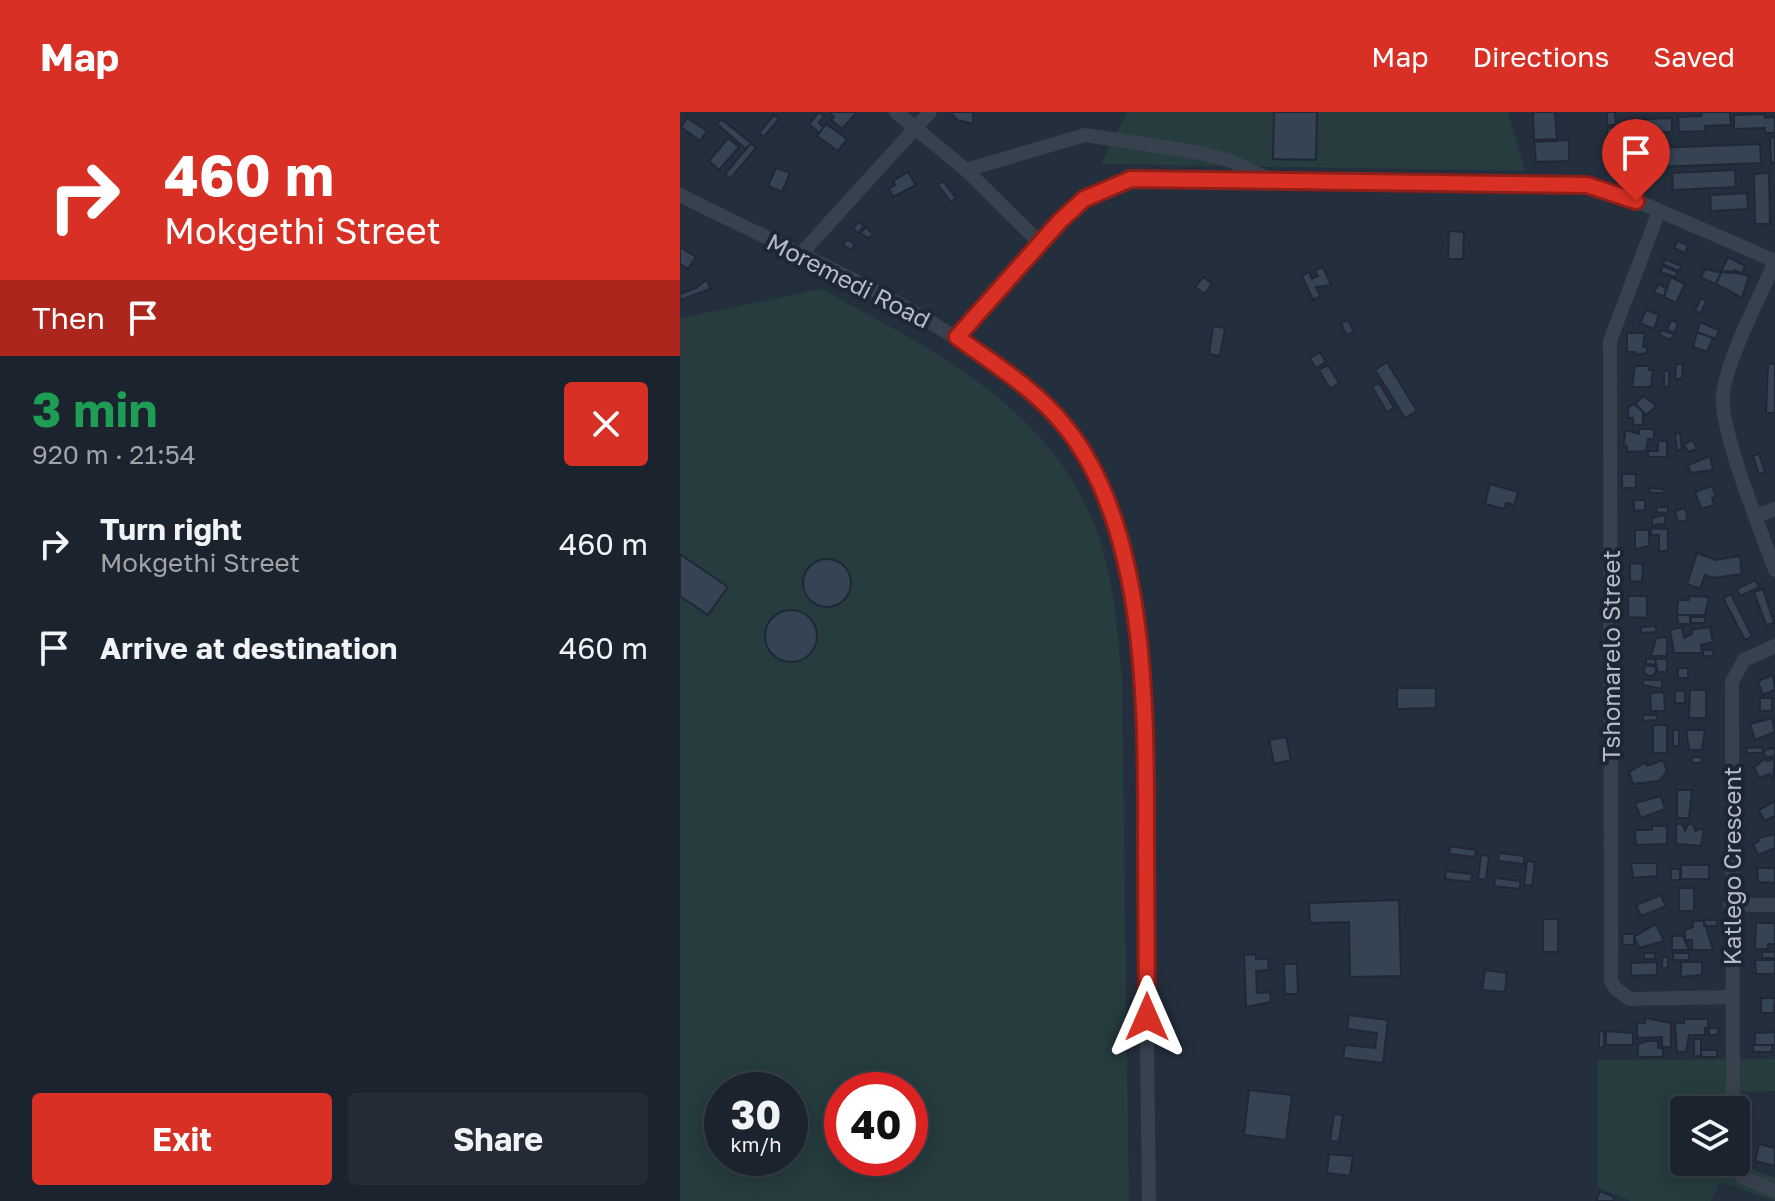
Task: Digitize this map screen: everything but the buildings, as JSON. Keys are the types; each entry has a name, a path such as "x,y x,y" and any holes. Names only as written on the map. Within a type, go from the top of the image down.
{"street":[{"path":"896,112 966,170 1039,242"},
{"path":"800,255 917,130 930,112"},
{"path":"966,170 1085,135 1196,152 1231,161 1270,179"},
{"path":"957,337 1039,242 1084,199 1131,179 1587,185 1614,191 1775,261 1731,367 1722,398 1728,429 1775,570"},
{"name":"Moremedi Road","path":"680,195 957,337 1041,400 1066,427 1105,502 1137,618 1146,712 1149,1201"},
{"name":"Tshomarelo Street","path":"1659,211 1610,341 1611,981 1630,999 1731,997"},
{"path":"1756,516 1775,509"},
{"name":"Katlego Crescent","path":"1733,1096 1730,905 1732,682 1744,660 1775,646"},
{"path":"1730,905 1775,905"},
{"path":"1741,1176 1775,1191"}],"green space":[{"path":"1127,112 1508,112 1525,171 1101,164"},
{"path":"821,289 946,360 1021,418 1053,452 1079,492 1099,537 1112,590 1122,681 1129,1201 680,1201 680,318"},
{"path":"1775,1059 1775,1091 1742,1092 1742,1096 1670,1096 1670,1176 1750,1176 1750,1168 1775,1178 1775,1201 1720,1182 1711,1201 1631,1201 1598,1187 1598,1060"}],"route":[{"path":"1147,1017 1146,712 1137,618 1118,537 1092,470 1066,427 1041,400 957,337 1039,242 1084,199 1131,179 1587,185 1614,191 1636,201"}]}
